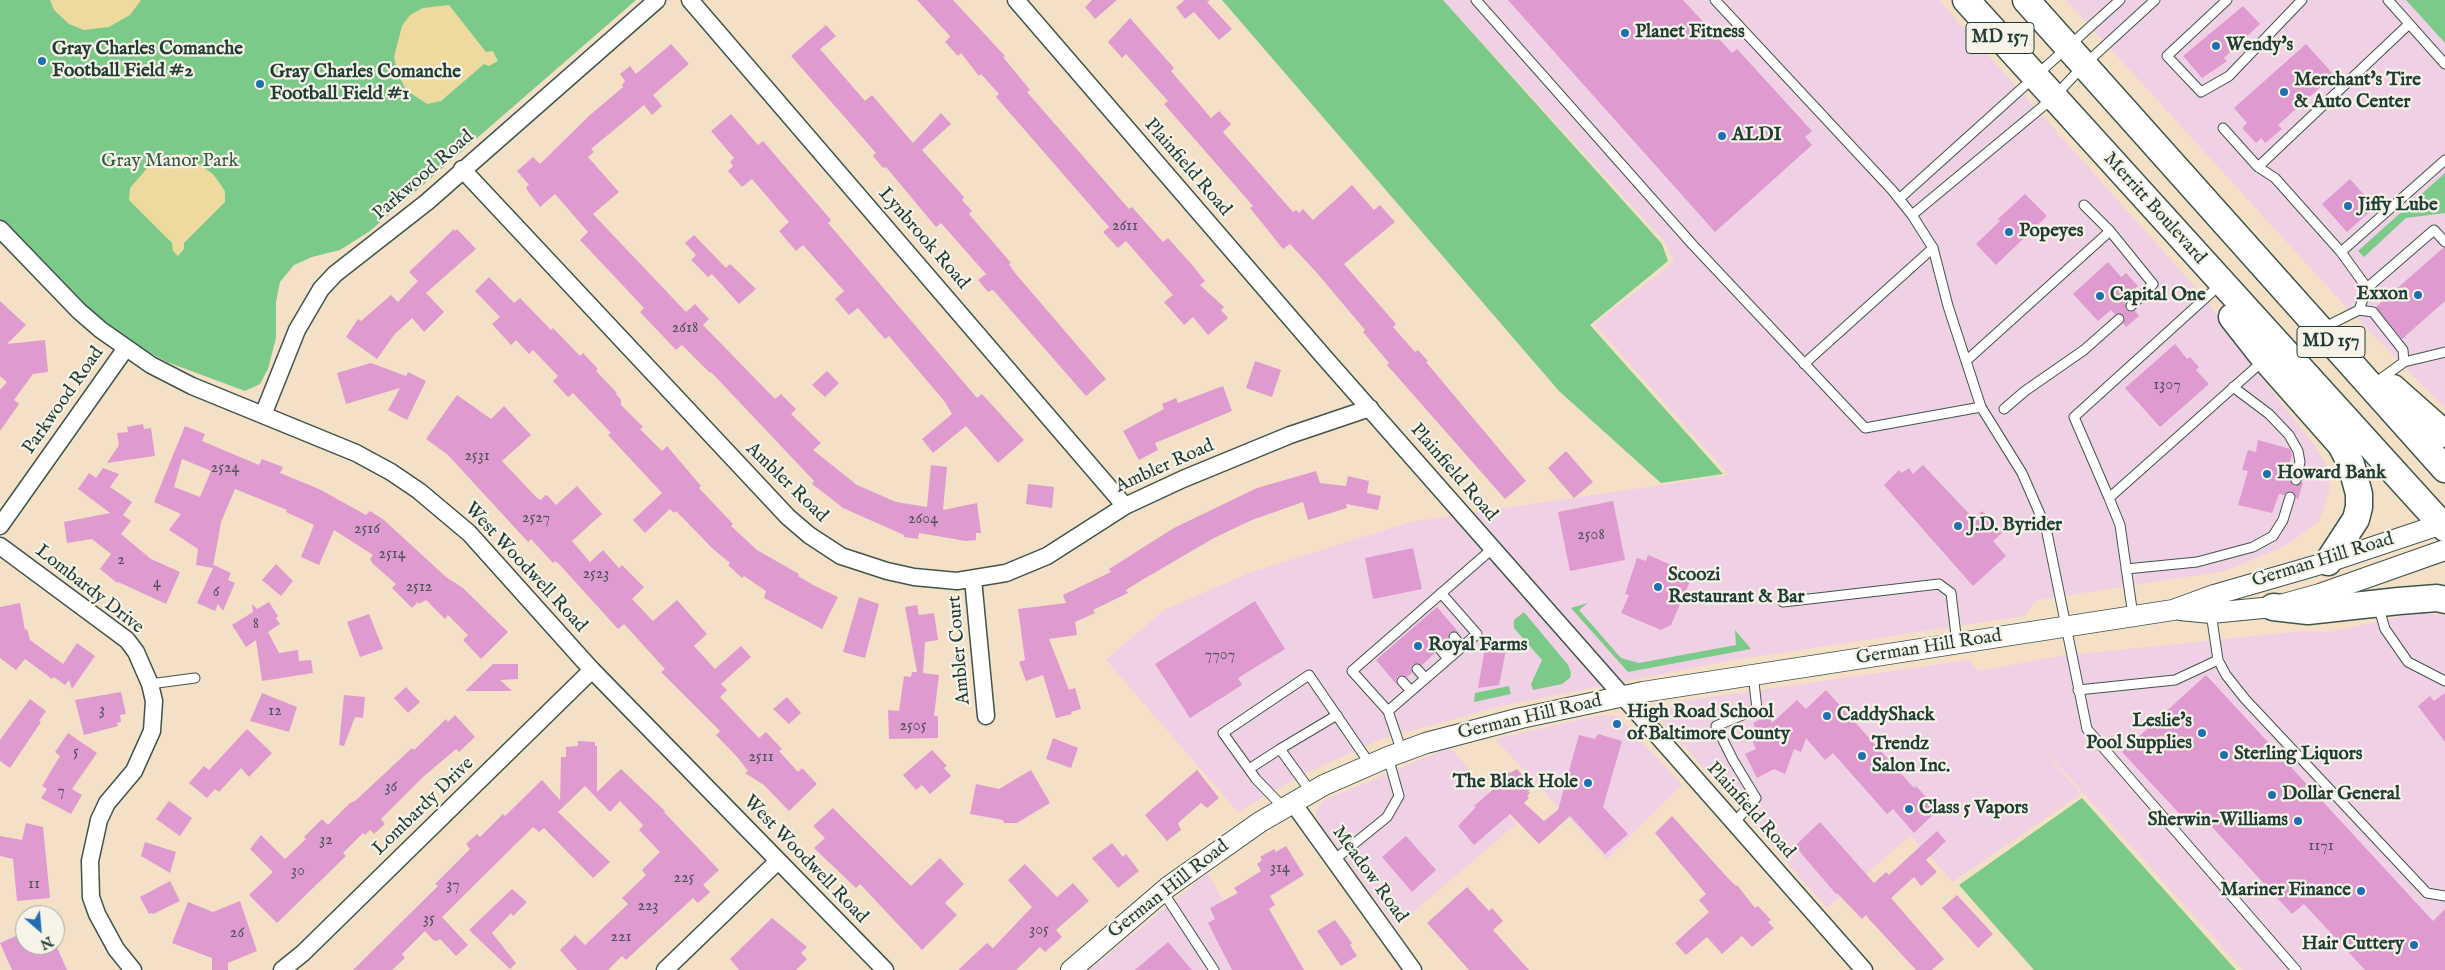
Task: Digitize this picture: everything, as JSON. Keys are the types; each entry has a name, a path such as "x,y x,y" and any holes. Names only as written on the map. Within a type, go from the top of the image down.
{"main road":[{"name":"Merritt Boulevard","path":"1966,0 2217,288 2444,525"},
{"name":"MD 157","path":"2026,0 2445,469"},
{"path":"2217,288 2265,359 2341,445 2351,464 2359,494 2359,507 2356,519 2328,562"},
{"path":"2320,330 2382,378 2445,434"},
{"path":"2273,607 2308,611 2437,598 2445,600"}],"street":[{"name":"Parkwood Road","path":"263,415 297,330 321,289 342,269 427,202 462,169 657,0"},
{"name":"Lynbrook Road","path":"690,0 1125,506"},
{"name":"Plainfield Road","path":"1016,0 1492,549 1864,970"},
{"name":"Ambler Road","path":"462,169 788,517 809,535 842,556 886,571 936,580 973,580 1006,573 1047,556 1125,506 1267,444 1370,408"},
{"name":"West Woodwell Road","path":"0,229 79,312 126,348 174,378 356,453 419,490 468,533 592,670 885,970"},
{"name":"Parkwood Road","path":"0,526 126,348"},
{"name":"German Hill Road","path":"1070,970 1162,892 1229,843 1311,792 1387,757 1483,727 1622,697 1753,674 2173,610 2214,595 2328,562 2444,525"},
{"name":"Lombardy Drive","path":"0,546 127,640 136,652 150,684 154,701 152,731 134,771 107,803 99,820 89,868 91,896 97,914 116,949 133,970"},
{"name":"German Hill Road","path":"2173,610 2210,613 2273,607 2320,594 2445,550"},
{"name":"Ambler Court","path":"973,580 986,716"},
{"name":"Lombardy Drive","path":"282,970 317,940 592,670"},
{"name":"Meadow Road","path":"1288,805 1334,860 1413,970"},
{"path":"665,970 778,861"}],"lane":[{"path":"1476,0 1692,244 1865,428 1981,407"},
{"path":"1714,0 1899,198 1933,248 1981,407 2022,473 2043,520 2087,729 2296,970"},
{"path":"1912,215 2053,98 2076,56 2120,0"},
{"path":"1899,198 2034,76 2076,56 2155,0"},
{"path":"2227,0 2167,56 2201,92 2229,76 2302,0"},
{"path":"2388,0 2445,64"},
{"path":"2258,167 2409,24"},
{"path":"2223,128 2258,167 2275,178 2341,252 2367,288"},
{"path":"2341,252 2445,160"},
{"path":"2084,205 2110,231 2153,284 2131,306"},
{"path":"2359,310 2367,288 2434,230 2445,242"},
{"path":"1966,361 2110,231"},
{"path":"1804,364 1933,248"},
{"path":"2133,616 2120,526 2074,417 2217,288"},
{"path":"2320,330 2359,310 2373,312 2403,350 2404,362"},
{"path":"2004,409 2025,391 2084,350 2119,319"},
{"path":"2382,378 2404,362 2445,352"},
{"path":"2109,498 2265,359"},
{"path":"2233,387 2269,414 2289,435 2298,451 2300,462 2296,480"},
{"path":"2126,569 2197,562 2253,547 2272,536 2283,520 2290,497"},
{"path":"1334,860 1387,817 1398,796 1387,757 1388,711 1352,670 1378,653 1492,549"},
{"path":"1783,602 1940,584 1951,594 1958,644"},
{"path":"1388,711 1477,634 1442,593"},
{"path":"2378,603 2385,629 2408,662 2445,681"},
{"path":"2210,613 2218,660 2226,675 2245,699 2427,894 2445,896"},
{"path":"1454,637 1462,647"},
{"path":"1440,649 1448,658"},
{"path":"2078,690 2175,680 2218,660"},
{"path":"1417,669 1425,678"},
{"path":"1734,823 1756,798 1733,760 1716,726 1758,709 1753,674"},
{"path":"1288,805 1249,769 1223,733 1309,675 1337,715 1387,757"},
{"path":"150,684 195,678"},
{"path":"1402,681 1411,691"},
{"path":"1249,769 1337,715"},
{"path":"1280,749 1311,792"},
{"path":"1162,892 1214,970"}],"shaded area":[{"path":"1443,0 1939,0 2206,299 2264,381 2316,447 2330,472 2329,492 2319,521 2285,546 2225,571 2037,600 2024,616 1733,660 1501,706 1381,739 1302,775 1238,812 1106,660 1164,610 1249,573 1410,522 1729,475 1594,324 1674,262 1665,242"},
{"path":"2066,0 2406,0 2445,43 2445,408 2346,307"},
{"path":"2422,612 2445,616 2445,970 2243,970 2022,725 2081,794 1953,882 1910,836 1827,908 1662,721 1675,702 1969,660 1978,671 2060,656 2303,631 2329,632"},
{"path":"1599,715 1618,716 1682,785 1607,859 1495,739"},
{"path":"1450,747 1516,824 1396,927 1321,825 1315,812 1324,800"},
{"path":"1208,873 1260,970 1089,970"}],"green space":[{"name":"Gray Manor Park","path":"0,0 636,0 370,231 340,250 312,257 294,265 280,282 276,302 276,338 268,369 260,384 245,391 167,362 121,337 91,313 0,221"},
{"path":"1222,0 1443,0 1662,244 1668,261 1590,325 1723,474 1661,483 1559,391"},
{"path":"2406,0 2445,0 2445,43"},
{"path":"2445,173 2445,213 2406,218 2364,257 2358,251"},
{"path":"1588,603 1579,610 1621,658 1639,663 1736,645 1735,630 1751,649 1628,672 1571,608"},
{"path":"1524,612 1568,665 1571,673 1570,678 1562,684 1533,690 1531,684 1542,660 1514,628 1514,620"},
{"path":"1509,686 1511,694 1474,702 1475,693"},
{"path":"2082,798 2236,970 2034,970 1959,885"}],"sand":[{"path":"50,0 141,0 130,15 109,27 84,30 69,24 54,10"},
{"path":"449,5 486,52 493,51 498,61 489,66 484,64 441,101 427,104 406,90 398,74 394,57 402,26 410,15 423,8"},
{"path":"184,154 213,174 225,191 225,202 184,243 184,249 178,256 173,251 172,243 129,200 130,188 157,157"}],"building":[{"path":"917,0 953,0 1005,56 1003,57 1030,90 1027,92 1129,209 1132,207 1163,242 1168,238 1193,266 1205,281 1200,285 1224,307 1221,310 1228,318 1208,335 1193,317 1184,325 1164,302 1173,295 1126,241 1118,248 1103,232 1109,227 996,97 999,94 981,74 979,76 961,53 958,56 945,42 950,37 949,35"},
{"path":"1092,0 1117,0 1095,19 1085,7"},
{"path":"1185,0 1210,0 1207,2 1232,29 1219,40 1194,12 1185,19 1176,7"},
{"path":"1508,0 1683,0 1732,53 1737,49 1812,131 1805,137 1812,145 1715,232"},
{"name":"Wendy's","path":"2243,6 2260,24 2224,58 2227,61 2202,78 2183,56"},
{"path":"1130,18 1174,68 1171,71 1211,118 1219,111 1231,124 1223,132 1293,212 1296,210 1299,213 1303,209 1313,220 1352,185 1374,210 1380,205 1395,222 1344,264 1396,324 1393,327 1415,352 1418,350 1428,361 1426,362 1526,481 1505,499 1387,365 1389,363 1363,332 1365,330 1317,273 1290,244 1283,249 1250,208 1253,206 1164,104 1168,101 1126,54 1122,58 1108,42"},
{"path":"826,25 836,36 820,49 865,101 872,95 913,143 941,113 951,124 922,150 964,197 962,200 972,211 969,214 1011,263 1009,264 1015,273 1106,379 1086,396 994,291 988,292 978,280 986,274 941,223 936,227 886,167 883,168 873,156 876,153 791,56"},
{"path":"671,44 689,64 653,95 662,106 652,115 644,105 591,149 594,152 588,157 619,192 593,214 686,312 695,304 709,319 703,325 775,399 781,394 796,409 791,414 821,443 813,450 857,485 896,502 927,507 931,465 947,467 943,510 977,503 981,533 976,533 976,540 966,541 919,533 918,539 904,537 904,535 843,508 812,484 814,481 711,372 682,345 676,350 640,312 644,308 580,240 588,232 555,194 540,207 527,190 526,187 529,185 517,171 533,157 540,164 590,115 623,87 622,85 625,81 620,74 630,66 636,74"},
{"name":"Merchant's Tire & Auto Center","path":"2306,44 2334,75 2278,125 2282,129 2265,143 2261,138 2256,143 2242,128 2247,123 2234,108"},
{"path":"731,114 758,145 763,141 831,220 828,223 977,398 982,394 1024,440 998,463 966,426 933,453 922,439 952,414 945,402 889,336 885,339 858,308 849,315 835,299 844,291 803,245 796,251 779,231 789,222 752,179 742,187 728,171 733,166 730,162 734,158 711,131"},
{"name":"Jiffy Lube","path":"2350,179 2375,207 2347,232 2322,204"},
{"name":"Popeyes","path":"2025,194 2047,216 1996,265 1976,244 2000,221 1998,219"},
{"path":"454,229 455,231 457,229 476,249 426,293 444,312 424,332 412,318 394,335 377,359 346,337 358,319 361,321 391,295 398,302 418,281 409,272"},
{"path":"694,235 726,268 730,264 756,289 739,304 712,274 708,277 691,260 696,255 685,243"},
{"name":"Exxon","path":"2445,248 2445,301 2402,339 2376,307"},
{"name":"Capital One","path":"2108,262 2121,277 2126,273 2138,286 2124,298 2127,301 2126,310 2130,312 2135,311 2139,316 2126,327 2123,323 2125,318 2123,315 2115,314 2111,310 2098,321 2073,294"},
{"path":"489,277 514,303 520,298 580,356 583,353 598,369 596,371 617,393 621,400 621,405 643,427 640,429 662,451 667,446 701,486 699,488 733,524 731,526 757,550 799,574 798,576 813,585 838,597 822,629 764,598 766,591 744,576 742,578 728,565 730,563 712,548 676,511 674,513 670,509 645,533 633,520 662,493 608,435 611,433 573,393 568,397 553,381 558,376 533,350 529,354 516,340 511,345 492,324 500,317 475,291"},
{"path":"0,301 26,325 7,344 45,340 48,372 33,374 14,400 19,404 0,431 0,390 7,382 0,376"},
{"path":"2175,344 2187,359 2190,357 2199,367 2196,370 2209,384 2160,427 2125,388"},
{"path":"1255,361 1281,370 1272,397 1246,388"},
{"path":"371,363 406,376 408,372 426,381 407,420 388,410 400,388 346,404 337,373"},
{"path":"827,371 839,383 825,397 812,385"},
{"path":"1223,386 1232,411 1155,443 1158,450 1139,460 1123,431 1164,409 1162,404 1176,398 1178,403"},
{"path":"457,395 491,419 504,406 531,435 502,461 537,498 541,500 545,495 548,496 556,505 577,486 602,514 572,541 590,562 603,550 619,568 622,565 644,587 632,599 653,621 677,600 707,634 694,646 715,669 741,646 751,657 721,684 727,690 720,697 759,738 766,732 782,749 779,751 798,772 802,768 817,784 789,811 764,785 745,773 748,771 716,735 720,731 661,672 665,669 624,624 618,629 560,565 555,561 553,563 531,539 528,542 448,455 426,439"},
{"path":"143,424 144,429 151,428 155,456 107,463 119,445 117,433 128,432 127,427"},
{"path":"185,426 205,434 202,441 259,465 262,459 283,467 280,473 319,489 366,515 370,511 384,520 446,577 463,588 508,632 481,659 463,640 468,635 448,615 445,619 426,600 419,604 418,602 412,608 392,588 396,584 373,564 370,559 373,555 334,530 319,565 301,557 314,525 286,512 287,510 235,489 221,522 213,567 214,565 231,573 228,580 235,583 223,611 218,604 215,611 197,603 213,568 196,565 198,549 169,530 181,514 154,502","holes":["182,459 211,471 200,497 174,487"]},
{"name":"Howard Bank","path":"2258,440 2290,449 2292,455 2285,477 2290,478 2294,486 2303,482 2298,500 2291,491 2284,495 2279,494 2272,513 2238,505 2248,471 2242,470 2248,450 2256,452"},
{"path":"1566,451 1593,482 1574,498 1548,468"},
{"name":"J.D. Byrider","path":"1923,465 1974,519 1982,511 2002,533 1993,541 2006,556 1973,586 1884,485 1899,470 1902,473 1909,468 1913,474"},
{"path":"103,468 119,474 110,487 132,502 123,515 131,521 121,534 151,559 180,572 166,604 117,583 100,569 111,554 92,539 67,543 64,522 110,513 78,489 89,473 96,478"},
{"path":"1316,471 1320,483 1346,486 1348,476 1369,481 1367,493 1381,496 1378,510 1346,504 1347,508 1308,520 1303,502 1252,520 1214,538 1126,590 1128,593 1093,610 1095,613 1075,622 1077,635 1049,639 1069,690 1075,688 1081,709 1071,712 1072,714 1056,718 1043,675 1026,681 1019,662 1025,660 1018,609 1066,603 1063,595 1111,572 1109,569 1174,528 1257,488"},
{"path":"1028,484 1054,487 1052,508 1026,504"},
{"path":"1613,501 1625,560 1570,571 1558,512"},
{"path":"1413,548 1422,589 1373,599 1365,558"},
{"name":"Scoozi Restaurant & Bar","path":"1648,555 1688,572 1691,579 1671,625 1661,630 1621,613 1629,595 1625,594 1637,558 1646,561"},
{"path":"276,564 293,581 281,596 262,580"},
{"path":"859,597 879,604 865,658 843,652"},
{"path":"1255,601 1285,649 1238,678 1242,685 1190,718 1155,664"},
{"path":"269,602 278,616 276,618 280,624 268,632 279,653 298,650 299,661 311,660 313,673 262,681 256,640 246,647 232,625 253,612 252,604 257,609"},
{"path":"20,603 25,630 27,629 30,640 63,664 77,643 95,656 72,689 69,680 65,685 54,677 52,679 25,659 16,670 0,658 0,607"},
{"path":"917,605 919,615 934,613 938,640 925,642 923,673 939,675 934,716 938,716 938,738 889,739 888,710 899,711 904,676 911,677 912,672 917,672 905,607"},
{"name":"Royal Farms","path":"1437,607 1459,633 1450,632 1449,641 1445,645 1436,644 1435,653 1422,665 1413,664 1411,668 1412,673 1407,677 1403,675 1398,676 1396,680 1397,685 1376,660"},
{"path":"369,614 383,649 360,657 347,622"},
{"name":"Royal Farms","path":"1507,645 1499,685 1478,688 1485,648"},
{"path":"493,664 518,664 518,679 500,680 512,691 465,691"},
{"path":"2206,675 2433,921 2445,909 2445,970 2365,970 2304,904 2292,914 2202,816 2191,826 2122,752"},
{"path":"406,687 420,702 408,713 394,698"},
{"path":"1826,690 1914,788 1916,786 1938,810 1914,833 1893,809 1887,814 1833,753 1825,760 1806,738 1801,752 1794,749 1785,774 1774,769 1757,778 1745,754 1756,749 1753,742 1760,738 1753,723 1769,715 1772,723 1797,700 1806,709"},
{"path":"121,692 126,714 120,715 121,722 117,723 118,726 84,735 75,700"},
{"path":"262,693 297,707 289,732 250,721"},
{"path":"2445,693 2445,742 2418,706 2430,696 2434,701"},
{"path":"344,695 365,697 363,718 355,717 344,746 339,745"},
{"path":"787,697 801,713 789,724 773,709"},
{"path":"30,699 46,711 39,721 41,722 10,768 0,761 0,740"},
{"path":"455,715 475,737 459,752 456,749 423,777 381,819 385,824 374,834 370,830 365,835 363,833 343,853 346,856 277,923 249,895 273,872 250,849 261,835 285,859 306,839 304,837 322,819 328,825 412,748 414,750 446,719 448,722"},
{"path":"247,729 272,753 249,777 241,768 219,792 215,789 207,798 189,783 204,766 209,770"},
{"path":"68,733 97,753 72,789 82,795 71,814 41,798 47,789 42,786 60,756 55,752"},
{"path":"1598,734 1622,741 1603,807 1628,834 1605,854 1570,816 1539,844 1510,814 1474,845 1458,826 1476,807 1474,806 1496,787 1493,784 1509,772 1517,769 1533,787 1528,791 1530,793 1527,796 1529,798 1524,803 1544,821 1558,810 1579,735 1595,739"},
{"path":"1053,738 1078,748 1071,768 1046,759"},
{"path":"578,741 595,742 595,746 597,746 597,792 621,769 665,811 719,870 703,885 710,892 698,903 693,898 626,960 622,956 608,970 577,970 560,950 575,935 585,945 628,904 622,898 646,875 642,870 660,852 639,830 643,825 620,801 610,812 585,786 558,812 610,862 593,878 544,828 539,832 533,827 442,917 468,945 456,956 440,939 437,941 433,940 425,931 402,954 405,958 392,970 353,970 438,886 435,884 470,849 466,844 477,834 480,837 503,814 505,816 542,780 560,800 561,757 566,757 566,747 578,746"},
{"path":"932,750 947,766 944,768 951,776 930,794 922,785 916,790 903,775"},
{"path":"1031,770 1050,803 1017,823 1004,823 1003,820 970,814 976,784 999,789"},
{"path":"1197,770 1219,798 1207,808 1201,803 1178,823 1181,830 1167,841 1145,815"},
{"path":"169,801 192,818 180,836 156,819"},
{"path":"833,808 911,886 940,858 964,884 945,903 957,915 922,950 860,884 856,888 814,848 825,838 813,826"},
{"path":"1672,816 1726,876 1737,885 1755,908 1758,906 1771,920 1768,922 1774,928 1752,947 1742,936 1722,954 1707,937 1686,955 1675,943 1709,912 1699,900 1706,894 1655,833"},
{"path":"1820,822 1874,883 1886,872 1889,875 1937,831 1946,841 1926,860 1937,872 1921,886 1914,877 1891,898 1944,959 1932,970 1916,970 1866,915 1862,919 1836,894 1795,846"},
{"path":"26,823 43,827 50,898 17,901 13,859 0,856 0,836 22,840"},
{"path":"1406,836 1436,870 1412,892 1382,857"},
{"path":"145,842 176,852 170,873 141,856"},
{"path":"1112,843 1123,857 1126,854 1139,871 1118,888 1092,858"},
{"path":"1286,846 1304,875 1270,896 1275,905 1269,909 1304,970 1232,970 1208,923 1215,919 1210,908 1238,893 1234,888 1261,871 1257,864 1262,860 1260,857 1274,849 1276,852"},
{"path":"1025,864 1057,897 1073,883 1089,901 1056,930 1062,937 1045,952 1040,947 1016,970 958,970 987,943 993,948 1032,907 1008,880"},
{"path":"170,881 180,901 153,914 149,914 140,897"},
{"path":"1467,887 1489,911 1492,908 1503,921 1493,930 1529,970 1469,970 1427,923"},
{"path":"512,889 527,902 513,916 511,913 492,933 516,963 510,969 469,930"},
{"path":"1957,895 1993,934 1978,948 1942,908"},
{"path":"240,901 257,951 228,963 228,970 212,970 212,958 172,943 188,902 213,912"},
{"path":"772,918 807,947 801,953 807,959 796,970 739,970 730,959"},
{"path":"1335,920 1352,943 1350,945 1357,956 1341,966 1317,931"},
{"path":"15,936 15,955 60,955 67,970 12,970 0,943"},
{"path":"1168,942 1192,970 1135,970"}],"place":[{"name":"Planet Fitness","path":"1625,33"},
{"name":"Wendy's","path":"2216,46"},
{"name":"Gray Charles Comanche Football Field #2","path":"42,61"},
{"name":"Gray Charles Comanche Football Field #1","path":"260,84"},
{"name":"Merchant's Tire & Auto Center","path":"2284,92"},
{"name":"ALDI","path":"1722,136"},
{"name":"Jiffy Lube","path":"2348,206"},
{"name":"Popeyes","path":"2009,232"},
{"name":"Exxon","path":"2418,295"},
{"name":"Capital One","path":"2100,296"},
{"name":"Howard Bank","path":"2267,474"},
{"name":"J.D. Byrider","path":"1958,526"},
{"name":"Scoozi Restaurant & Bar","path":"1658,587"},
{"name":"Royal Farms","path":"1418,646"},
{"name":"CaddyShack","path":"1827,716"},
{"name":"High Road School of Baltimore County","path":"1617,724"},
{"name":"Leslie's Pool Supplies","path":"2202,733"},
{"name":"Sterling Liquors","path":"2224,755"},
{"name":"Trendz Salon Inc.","path":"1862,756"},
{"name":"The Black Hole","path":"1588,783"},
{"name":"Dollar General","path":"2272,795"},
{"name":"Class 5 Vapors","path":"1909,809"},
{"name":"Sherwin-Williams","path":"2298,821"},
{"name":"Mariner Finance","path":"2361,891"},
{"name":"Hair Cuttery","path":"2414,945"}]}
